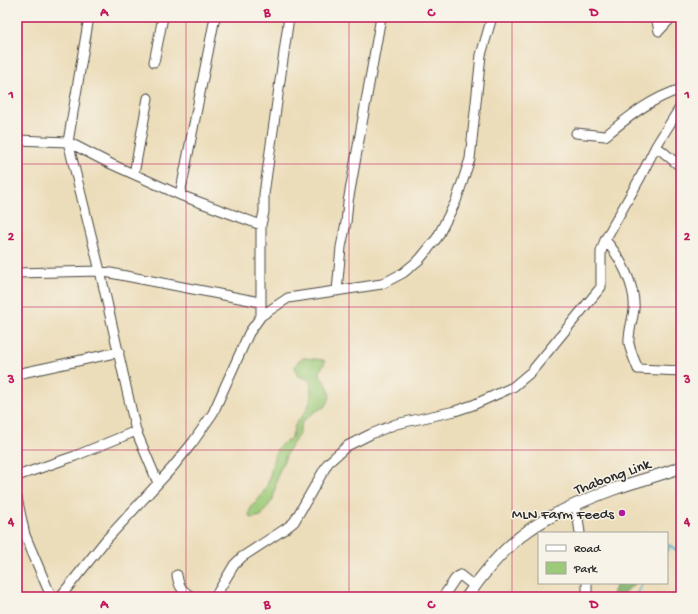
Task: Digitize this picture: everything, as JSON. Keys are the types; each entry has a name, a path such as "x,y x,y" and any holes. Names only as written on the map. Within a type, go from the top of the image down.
{"main road":[{"name":"Thabong Link","path":"467,597 474,586 507,548 530,530 576,504 614,489 681,467"}],"street":[{"path":"89,17 68,142 100,271 136,431 158,483"},
{"path":"154,62 163,17"},
{"path":"180,195 215,17"},
{"path":"261,316 261,225 264,212 264,194 289,17"},
{"path":"337,291 341,247 346,223 348,202 381,17"},
{"path":"60,597 105,541 189,448 213,413 249,333 261,316 288,298 382,284 403,273 420,259 437,238 456,201 470,159 481,55 492,17"},
{"path":"656,17 659,31 672,17"},
{"path":"576,133 605,136 640,108 668,93 681,90"},
{"path":"134,174 148,98"},
{"path":"216,597 234,565 242,557 294,522 328,463 346,446 396,424 455,411 473,405 513,387 531,372 601,286 601,252 605,240 656,146 681,106"},
{"path":"17,140 68,142 111,164 180,195 261,225"},
{"path":"656,146 681,167"},
{"path":"605,240 624,269 634,297 629,343 638,369 681,371"},
{"path":"17,274 100,271 260,302"},
{"path":"17,374 119,352"},
{"path":"17,476 75,456 136,431"},
{"path":"17,498 25,535 52,597"},
{"path":"576,504 580,532"},
{"path":"177,575 178,585 183,591 192,597"},
{"path":"443,597 455,579 460,575 474,586"},
{"path":"587,584 587,597"}],"green space":[{"path":"304,358 324,360 325,362 320,371 320,375 328,387 330,397 326,406 314,412 302,422 299,434 289,449 278,474 273,499 261,516 252,518 249,516 251,505 255,504 267,486 273,459 278,448 281,444 291,438 298,420 308,407 311,389 309,380 297,375 295,366 299,360"},
{"path":"616,584 634,584 620,597 612,597"}],"waterway":[{"path":"668,548 669,545 681,553"},
{"path":"636,597 642,584"}],"place":[{"name":"MLN Farm Feeds","path":"622,513"}]}
